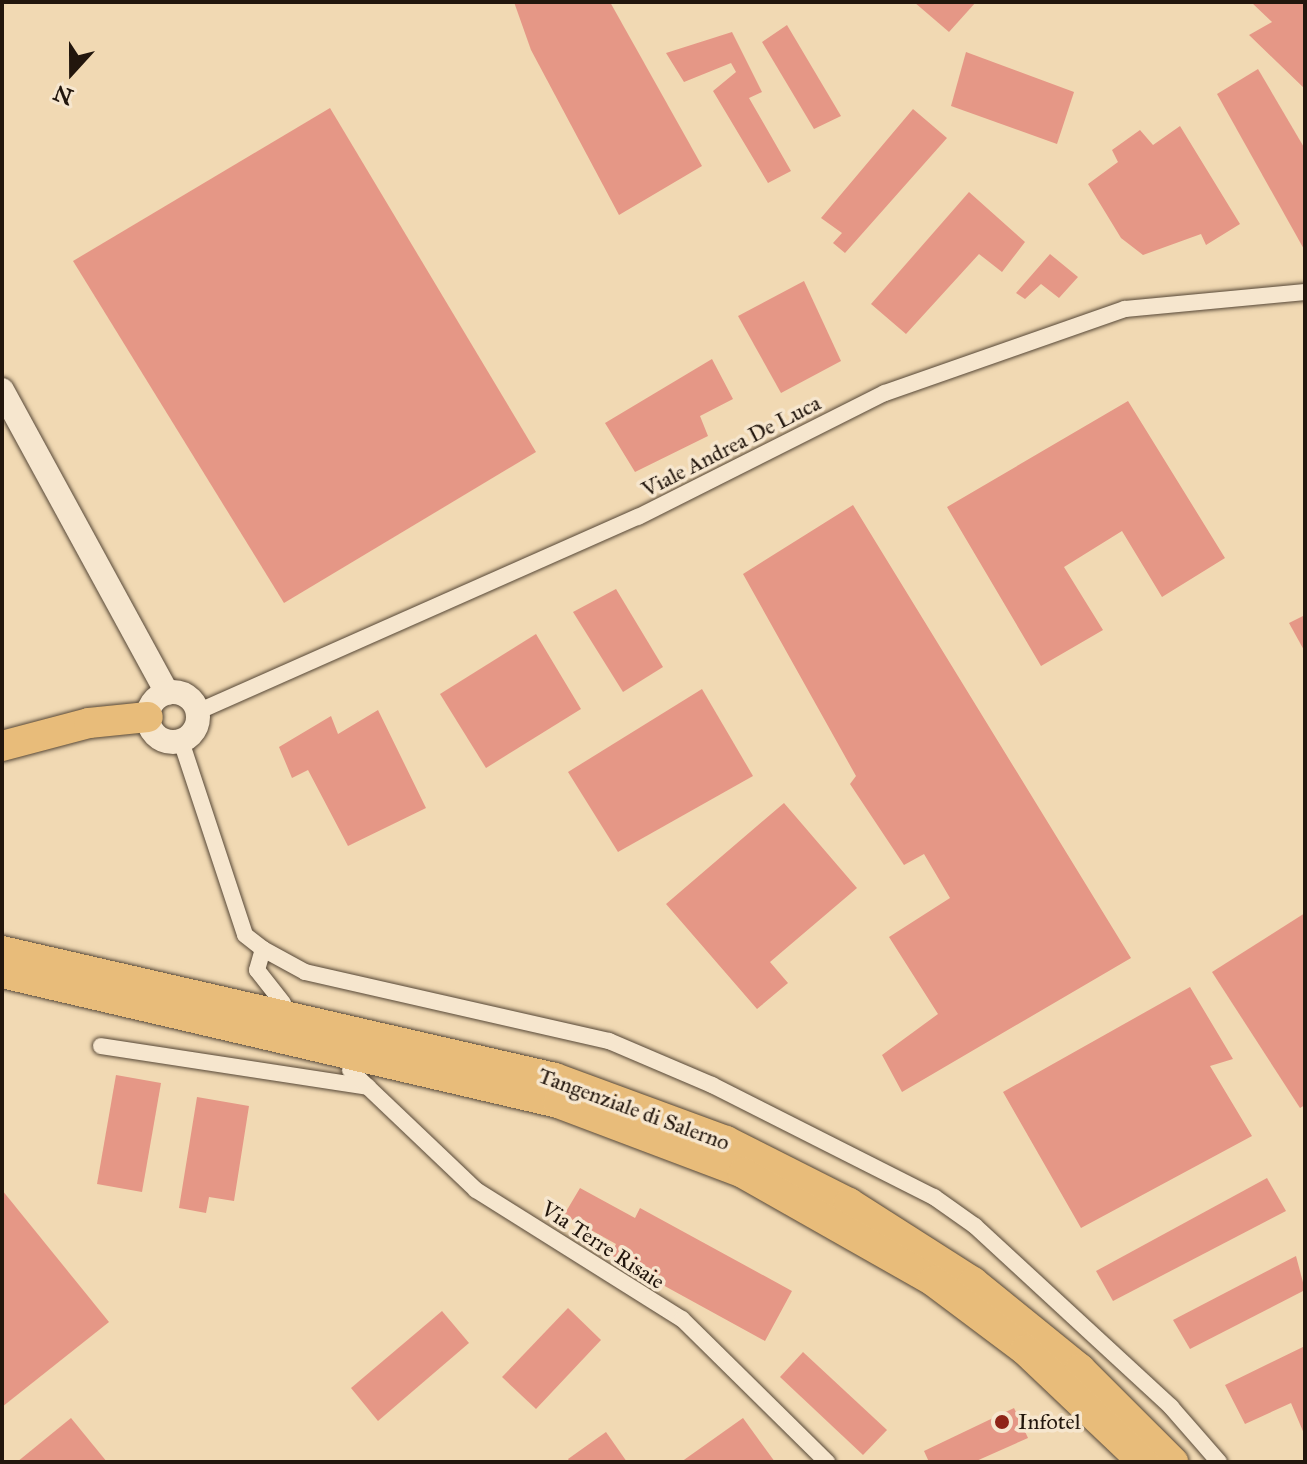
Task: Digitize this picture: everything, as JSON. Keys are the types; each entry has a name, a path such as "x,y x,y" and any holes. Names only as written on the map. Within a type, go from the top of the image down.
{"highway":[{"path":"2,746 89,723 148,717"},
{"name":"Tangenziale di Salerno","path":"2,951 555,1078 726,1141 849,1203 973,1282 1080,1369 1173,1462"},
{"name":"Tangenziale di Salerno","path":"2,973 543,1099 743,1173 933,1281 1025,1350 1143,1462"}],"street":[{"name":"Viale Andrea De Luca","path":"197,712 638,517 885,393 1125,309 1305,292"},
{"path":"2,390 167,693 189,698 197,712 197,726 181,741"},
{"path":"167,693 148,717 158,738 181,741"},
{"path":"181,741 245,935 263,949 305,972 609,1041 712,1085 934,1197 1160,1396 1219,1462"},
{"path":"263,949 257,970 283,1003"},
{"path":"101,1046 368,1087"},
{"name":"Via Terre Risaie","path":"350,1070 476,1190 682,1319 827,1462"}],"building":[{"path":"514,2 610,2 702,166 619,215 531,50"},
{"path":"914,2 976,2 949,32"},
{"path":"1251,2 1305,2 1305,89 1249,35 1272,22"},
{"path":"787,25 841,116 814,129 762,42"},
{"path":"732,32 762,92 749,98 791,171 768,183 713,91 736,72 731,63 684,82 666,53"},
{"path":"966,52 1074,92 1057,144 951,106"},
{"path":"1258,69 1305,149 1305,251 1217,94"},
{"path":"330,108 536,452 284,603 73,261"},
{"path":"913,109 947,138 845,253 833,243 842,233 821,218"},
{"path":"1180,126 1240,224 1206,245 1201,234 1143,255 1121,238 1088,184 1118,162 1112,150 1140,130 1153,145"},
{"path":"969,192 1025,242 1002,272 979,254 906,334 871,304"},
{"path":"1050,254 1078,277 1059,298 1041,284 1025,299 1016,293"},
{"path":"804,281 841,361 781,393 738,316"},
{"path":"712,359 733,399 700,416 708,436 635,472 605,423"},
{"path":"1128,401 1225,558 1162,597 1122,531 1064,567 1103,630 1041,666 947,507"},
{"path":"853,505 1131,958 902,1092 882,1055 938,1014 889,937 950,898 924,854 904,865 850,784 856,776 743,574"},
{"path":"616,589 663,667 623,692 573,612"},
{"path":"1305,615 1305,652 1289,623"},
{"path":"536,634 581,709 486,768 440,694"},
{"path":"702,689 753,776 618,852 568,772"},
{"path":"378,710 426,808 348,846 308,770 292,778 279,747 331,716 338,734"},
{"path":"784,803 857,888 770,962 788,983 757,1009 666,904"},
{"path":"1305,913 1305,1105 1300,1108 1212,972"},
{"path":"1190,987 1233,1059 1210,1066 1252,1136 1081,1228 1003,1092"},
{"path":"116,1075 161,1083 142,1192 97,1184"},
{"path":"197,1097 249,1106 234,1201 209,1197 206,1213 179,1208"},
{"path":"1267,1178 1286,1211 1113,1301 1096,1271"},
{"path":"580,1188 635,1218 640,1208 792,1291 765,1341 610,1256 616,1244 564,1215"},
{"path":"2,1190 109,1322 2,1407"},
{"path":"1296,1256 1305,1290 1190,1349 1173,1320"},
{"path":"568,1308 601,1340 536,1409 502,1377"},
{"path":"442,1311 469,1343 378,1421 351,1388"},
{"path":"1305,1346 1305,1436 1291,1403 1245,1424 1225,1385"},
{"path":"803,1352 887,1430 863,1455 780,1377"},
{"name":"Infotel","path":"1014,1408 1028,1438 974,1462 929,1462 924,1451"},
{"path":"71,1418 107,1462 17,1462"},
{"path":"743,1418 775,1462 681,1462"},
{"path":"606,1432 627,1462 570,1462 568,1459"}],"place":[{"name":"Infotel","path":"1002,1422"}]}
